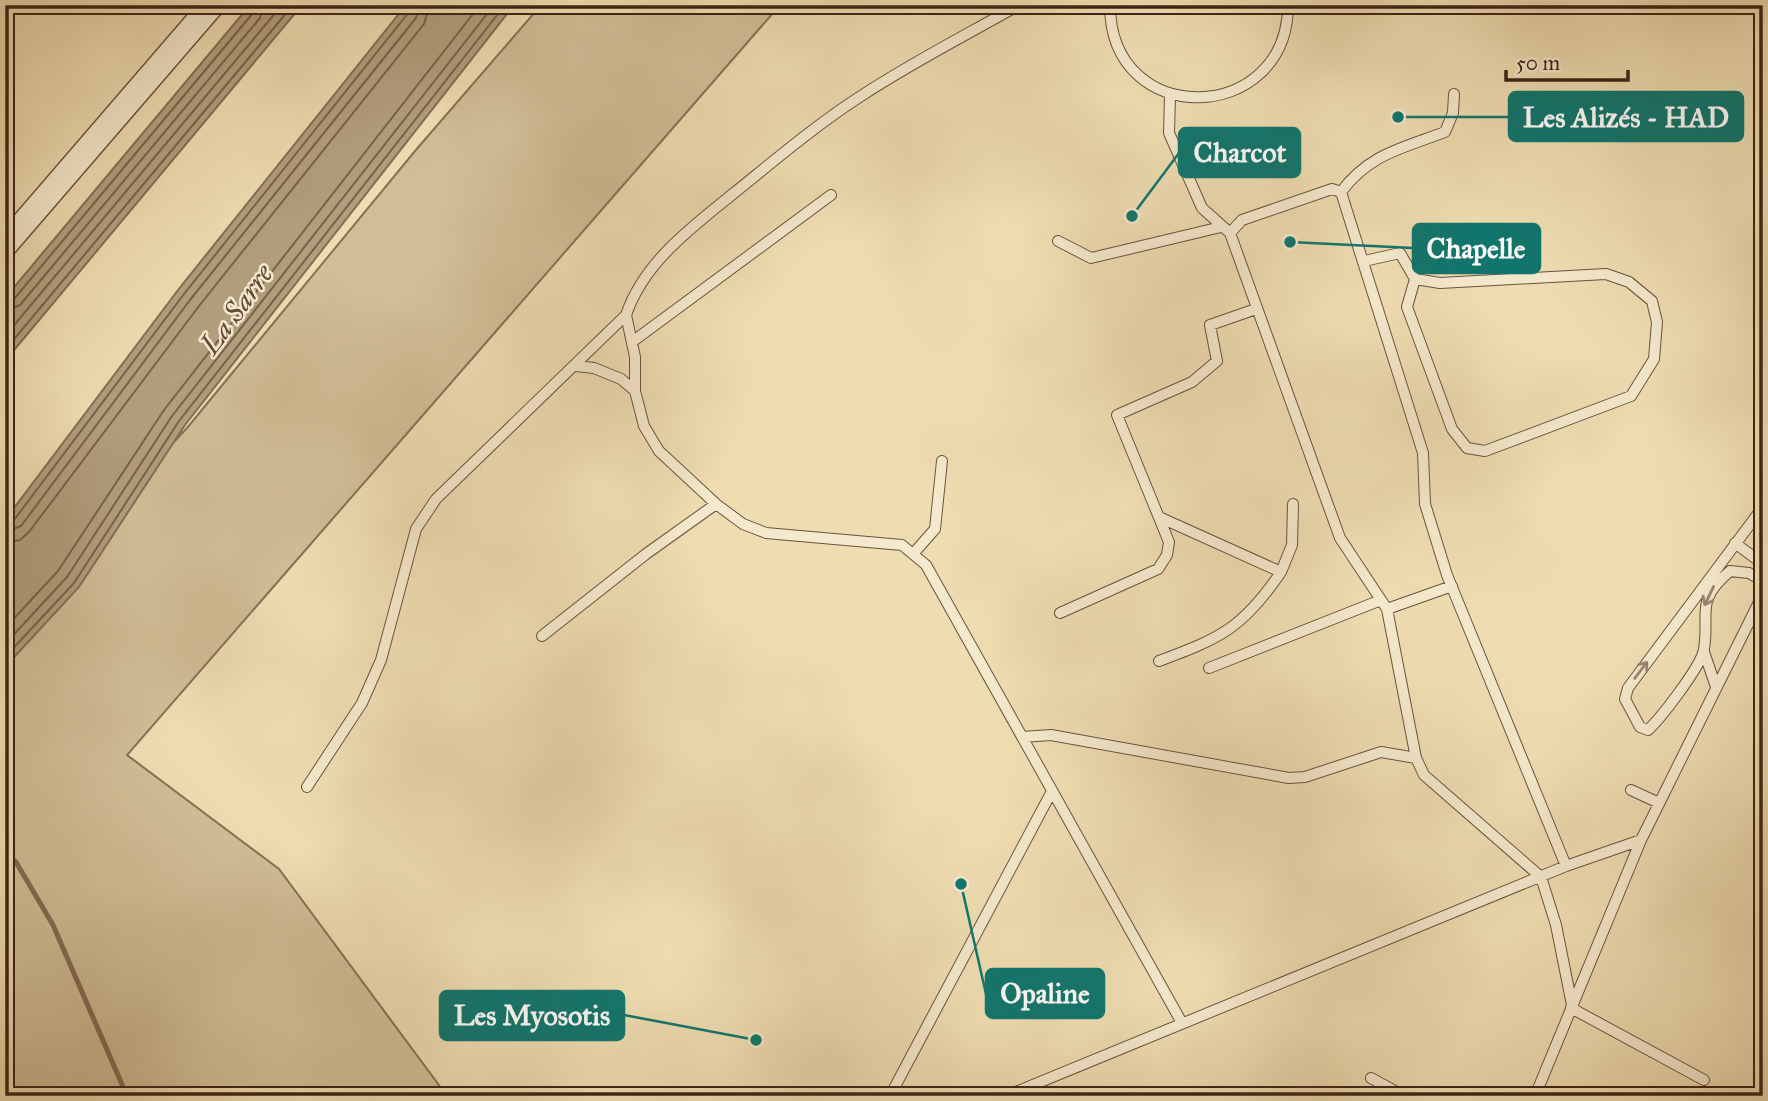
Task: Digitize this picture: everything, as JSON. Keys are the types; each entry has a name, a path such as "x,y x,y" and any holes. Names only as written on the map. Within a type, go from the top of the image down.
{"street":[{"path":"5,245 212,5"}],"lane":[{"path":"307,788 362,703 381,660 416,529 436,499 626,315 634,293 651,266 788,149 861,96 1018,5"},
{"path":"1109,6 1110,28 1129,66 1151,86 1170,96 1197,98 1225,94 1252,82 1276,56 1288,21 1288,5"},
{"path":"1341,192 1357,170 1381,156 1445,132 1453,113 1454,94"},
{"path":"1170,96 1169,133 1202,208 1225,230 1340,538 1384,605 1416,758 1424,775 1436,788 1541,877 1556,925 1572,1007"},
{"path":"1058,241 1091,258 1225,230 1242,220 1332,190 1341,192"},
{"path":"1341,192 1423,453 1425,504 1452,586 1566,866"},
{"path":"632,342 831,195"},
{"path":"1364,261 1400,253 1415,279 1407,307 1452,429 1467,448 1485,451 1631,396 1654,359 1657,322 1652,301 1629,282 1606,274 1440,283 1415,279"},
{"path":"1060,613 1158,569 1167,555 1169,542 1117,415 1192,382 1217,361 1210,325 1255,309"},
{"path":"626,315 632,342 635,391 645,426 659,451 716,504 743,524 766,534 881,541 902,545 926,565 1182,1023"},
{"path":"576,366 594,368 621,379 635,391"},
{"path":"913,554 935,529 942,461"},
{"path":"542,636 646,554 716,504"},
{"path":"1159,661 1230,631 1264,597 1281,572 1292,545 1293,504"},
{"path":"1704,652 1662,718 1648,730 1640,727 1625,699 1628,688 1763,507"},
{"path":"1158,517 1281,572"},
{"path":"1735,543 1763,564"},
{"path":"1716,687 1704,652 1704,606 1715,584 1730,571 1749,573 1763,581"},
{"path":"1209,668 1384,605 1452,586"},
{"path":"1535,1096 1641,840 1763,594"},
{"path":"1022,737 1051,735 1289,778 1305,777 1381,752 1416,758"},
{"path":"890,1096 1052,790"},
{"path":"1631,790 1659,803"},
{"path":"1006,1096 1566,866 1641,840"},
{"path":"1572,1007 1704,1080"},
{"path":"1371,1078 1404,1096"}],"shaded area":[{"path":"541,5 780,5 127,755 279,869 447,1096 5,1096 5,623 187,428 415,151"}],"water":[{"path":"250,5 302,5 5,361 5,298"},
{"name":"La Sarre","path":"406,5 514,5 185,425 79,587 5,667 5,520 178,290"}],"waterway":[{"path":"5,853 16,862 53,925 127,1096"}],"place":[{"name":"Les Alizés - HAD","path":"1398,117"},
{"name":"Charcot","path":"1132,216"},
{"name":"Chapelle","path":"1290,242"},
{"name":"Opaline","path":"961,884"},
{"name":"Les Myosotis","path":"756,1040"}]}
